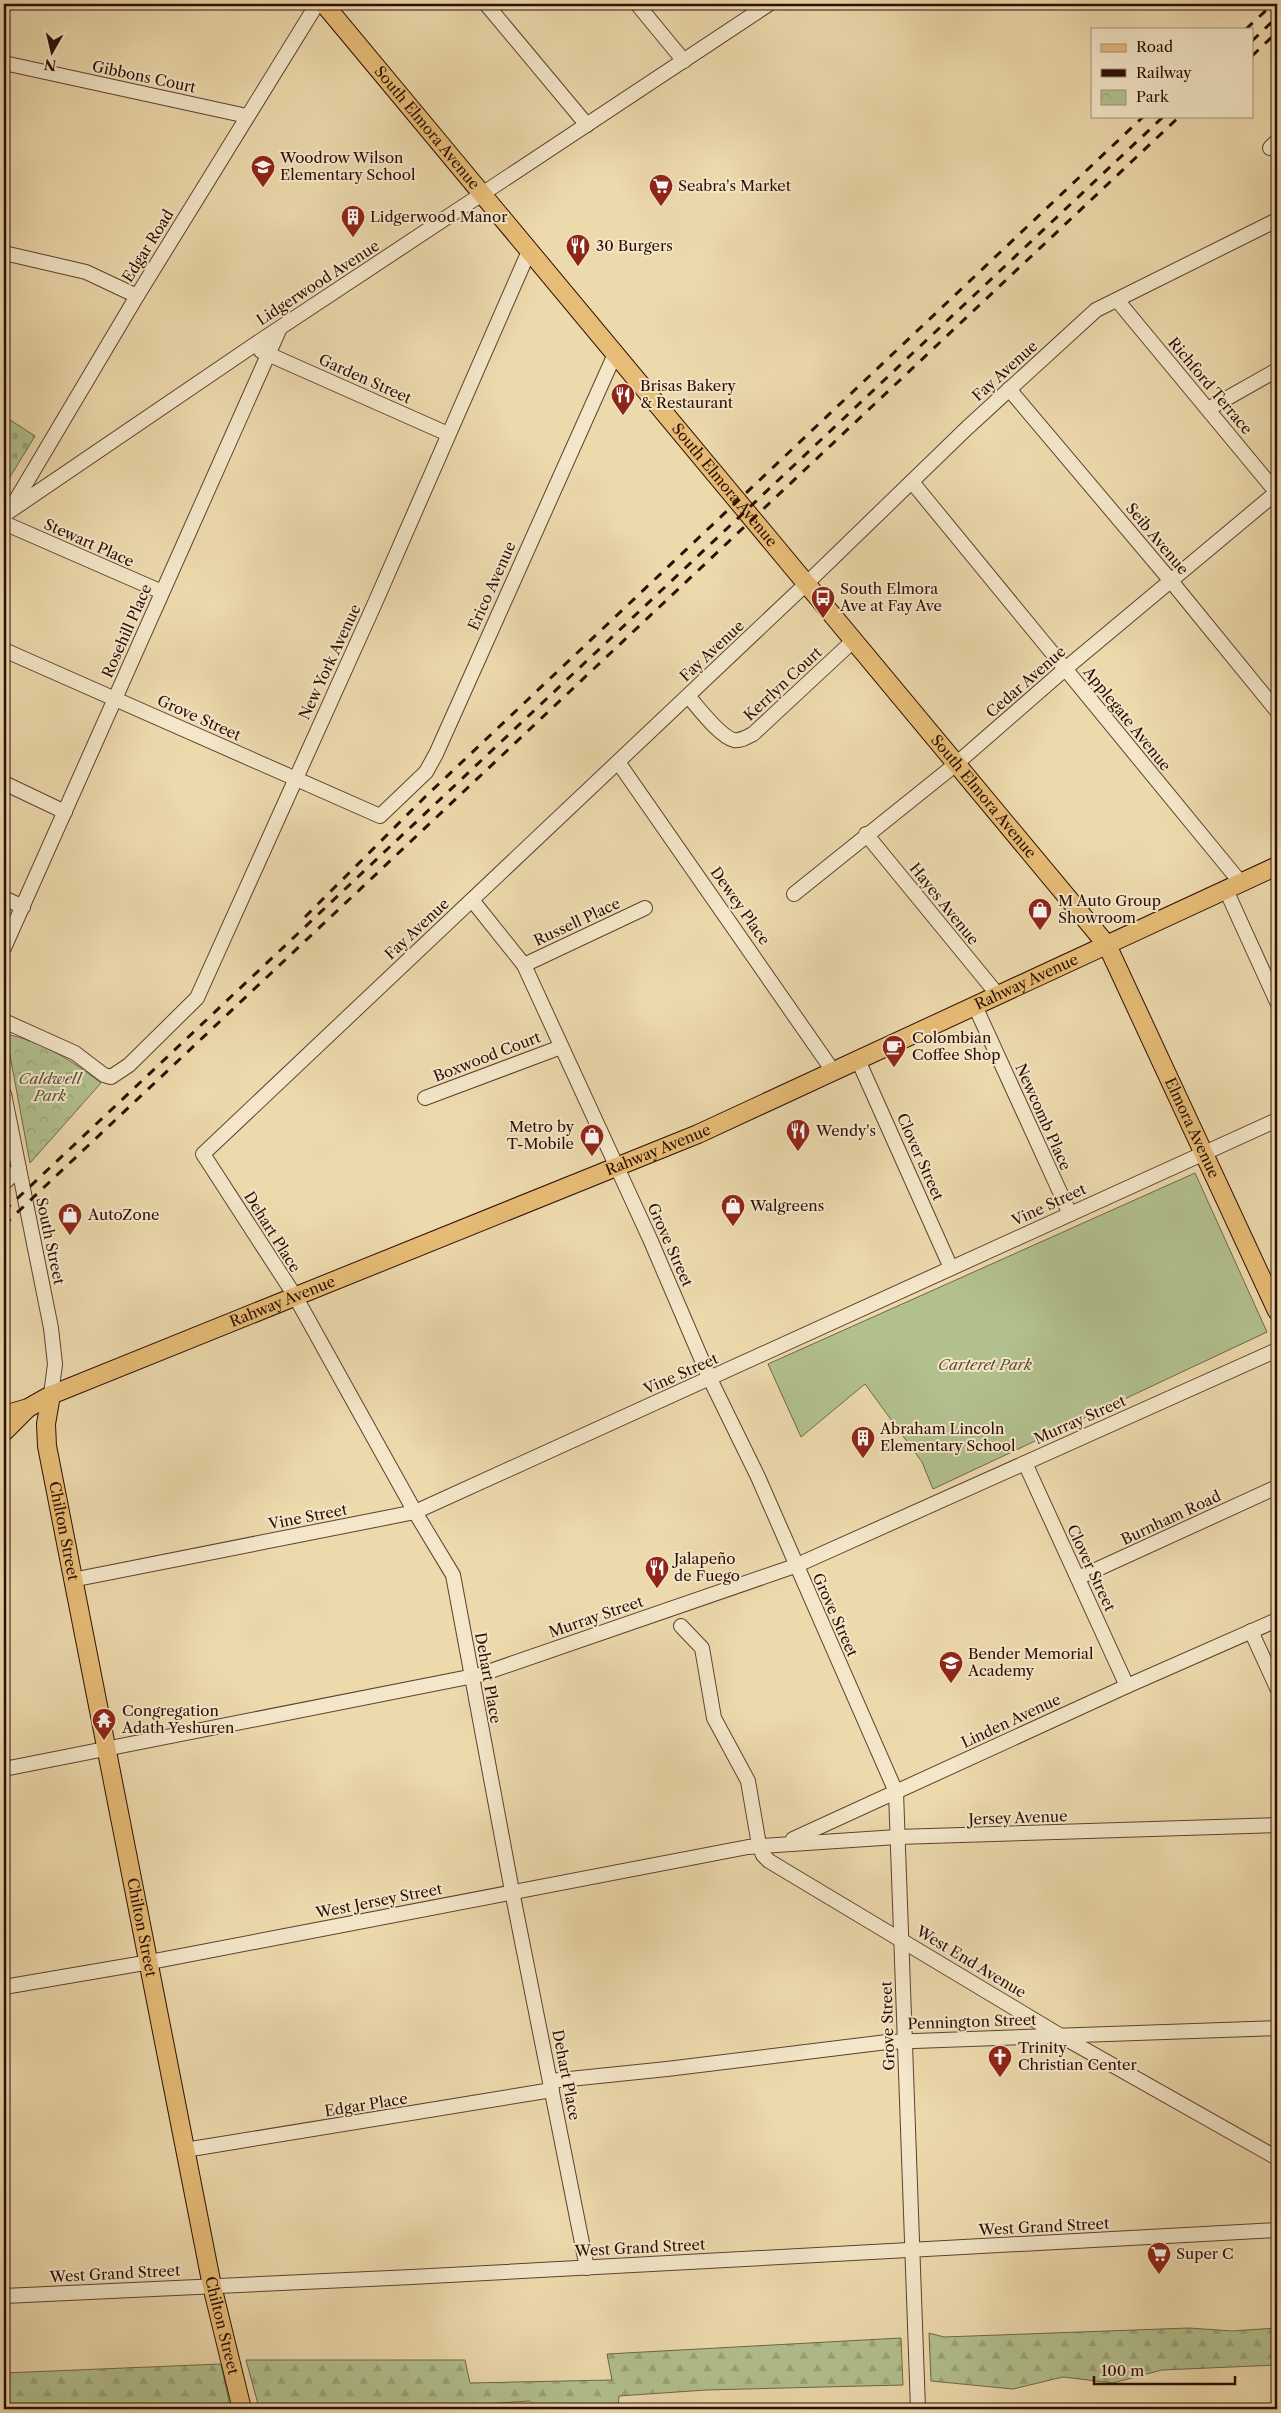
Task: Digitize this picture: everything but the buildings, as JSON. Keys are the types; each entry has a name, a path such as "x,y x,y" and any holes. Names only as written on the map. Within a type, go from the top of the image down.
{"main road":[{"name":"South Elmora Avenue","path":"324,4 1107,945"},
{"name":"Rahway Avenue","path":"4,1415 28,1408 51,1395 698,1134 1277,866"},
{"name":"Elmora Avenue","path":"1107,945 1205,1152 1277,1311"},
{"name":"Chilton Street","path":"51,1395 46,1424 47,1444 72,1580 150,1962 163,2042 212,2286 242,2409"},
{"name":"Rahway Avenue","path":"4,1432 28,1408"},
{"name":"Chilton Street","path":"28,1408 47,1444"}],"street":[{"name":"Edgar Road","path":"7,511 317,4"},
{"path":"486,4 587,125"},
{"path":"637,4 684,61"},
{"name":"Lidgerwood Avenue","path":"7,511 280,327 769,4"},
{"name":"Gibbons Court","path":"4,63 247,116"},
{"name":"Fay Avenue","path":"203,1154 1009,390 1096,310 1277,220"},
{"name":"New York Avenue","path":"4,1022 75,1053 104,1075 111,1076 129,1065 197,998 294,779 375,603 529,251"},
{"path":"4,253 86,272 137,296"},
{"name":"Richford Terrace","path":"1117,300 1277,492"},
{"name":"Rosehill Place","path":"4,948 280,327"},
{"name":"Garden Street","path":"251,347 448,434"},
{"name":"Erico Avenue","path":"380,816 426,772 436,754 615,354"},
{"path":"1208,409 1277,370"},
{"name":"Seib Avenue","path":"1009,390 1171,580 1277,711"},
{"name":"Applegate Avenue","path":"912,482 1065,669 1234,886 1277,1002"},
{"name":"Cedar Avenue","path":"794,894 866,834 956,764 1065,669 1277,492"},
{"name":"Stewart Place","path":"4,523 162,592"},
{"name":"Kerrlyn Court","path":"688,696 721,732 736,740 744,739 753,734 854,640"},
{"name":"Grove Street","path":"4,650 380,816"},
{"name":"Dewey Place","path":"618,762 833,1071"},
{"path":"4,783 65,812"},
{"name":"Hayes Avenue","path":"866,834 998,994"},
{"path":"4,898 23,906"},
{"name":"Grove Street","path":"472,900 524,965 560,1047 617,1166 710,1379 758,1477 795,1566 896,1792 918,2409"},
{"name":"Russell Place","path":"524,965 645,908"},
{"name":"Newcomb Place","path":"975,1006 1070,1214"},
{"name":"Boxwood Court","path":"425,1098 560,1047"},
{"name":"Clover Street","path":"858,1060 951,1268"},
{"name":"South Street","path":"4,1094 51,1328 55,1364 51,1395"},
{"name":"Vine Street","path":"72,1580 415,1512 1277,1120"},
{"name":"Dehart Place","path":"203,1154 295,1296 415,1512 453,1575 512,1891 587,2268"},
{"path":"4,1183 19,1169"},
{"name":"Murray Street","path":"4,1769 471,1677 795,1566 1277,1350"},
{"name":"Clover Street","path":"1025,1463 1127,1686"},
{"name":"Burnham Road","path":"1078,1578 1277,1487"},
{"name":"Linden Avenue","path":"786,1843 1127,1686 1277,1620"},
{"path":"681,1626 702,1648 714,1718 748,1781 760,1845"},
{"path":"1251,1631 1277,1688"},
{"name":"Jersey Avenue","path":"760,1845 897,1837 1277,1825"},
{"name":"West Jersey Street","path":"4,1987 150,1962 512,1891 760,1845"},
{"name":"West End Avenue","path":"760,1845 763,1855 776,1866 1061,2036 1277,2158"},
{"name":"Pennington Street","path":"551,2086 677,2068 904,2041 1277,2028"},
{"name":"Edgar Place","path":"185,2150 551,2086"},
{"name":"West Grand Street","path":"4,2296 587,2268 1277,2230"}],"green space":[{"path":"4,416 35,436 4,487"},
{"name":"Caldwell Park","path":"6,1034 19,1037 56,1053 101,1083 30,1163"},
{"name":"Carteret Park","path":"1195,1173 1267,1332 933,1489 922,1462 865,1384 801,1437 768,1364"},
{"path":"1189,2328 1232,2331 1277,2328 1277,2365 1162,2370 1113,2383 1063,2377 1013,2389 931,2381 929,2333 944,2337"},
{"path":"901,2338 903,2385 706,2390 619,2396 618,2409 541,2409 529,2401 415,2409 258,2404 246,2360 465,2360 470,2383 612,2380 607,2354"},
{"path":"221,2364 230,2406 156,2409 4,2409 4,2373"}],"railway":[{"path":"1247,28 1273,4"},
{"path":"1254,39 1277,17"},
{"path":"1254,54 1277,32"},
{"path":"305,917 425,797 1142,118"},
{"path":"4,1211 1162,118"},
{"path":"4,1225 1178,118"}],"place":[{"name":"Woodrow Wilson Elementary School","path":"263,188"},
{"name":"Seabra's Market","path":"661,207"},
{"name":"Lidgerwood Manor","path":"353,238"},
{"name":"30 Burgers","path":"578,267"},
{"name":"Brisas Bakery & Restaurant","path":"623,416"},
{"name":"South Elmora Ave at Fay Ave","path":"823,619"},
{"name":"M Auto Group Showroom","path":"1040,931"},
{"name":"Colombian Coffee Shop","path":"894,1068"},
{"name":"Wendy's","path":"798,1152"},
{"name":"Metro by T-Mobile","path":"592,1157"},
{"name":"Walgreens","path":"733,1227"},
{"name":"AutoZone","path":"70,1236"},
{"name":"Abraham Lincoln Elementary School","path":"863,1459"},
{"name":"Jalapeño de Fuego","path":"657,1589"},
{"name":"Bender Memorial Academy","path":"951,1684"},
{"name":"Congregation Adath Yeshuren","path":"104,1741"},
{"name":"Trinity Christian Center","path":"1000,2078"},
{"name":"Super C","path":"1159,2275"}]}
